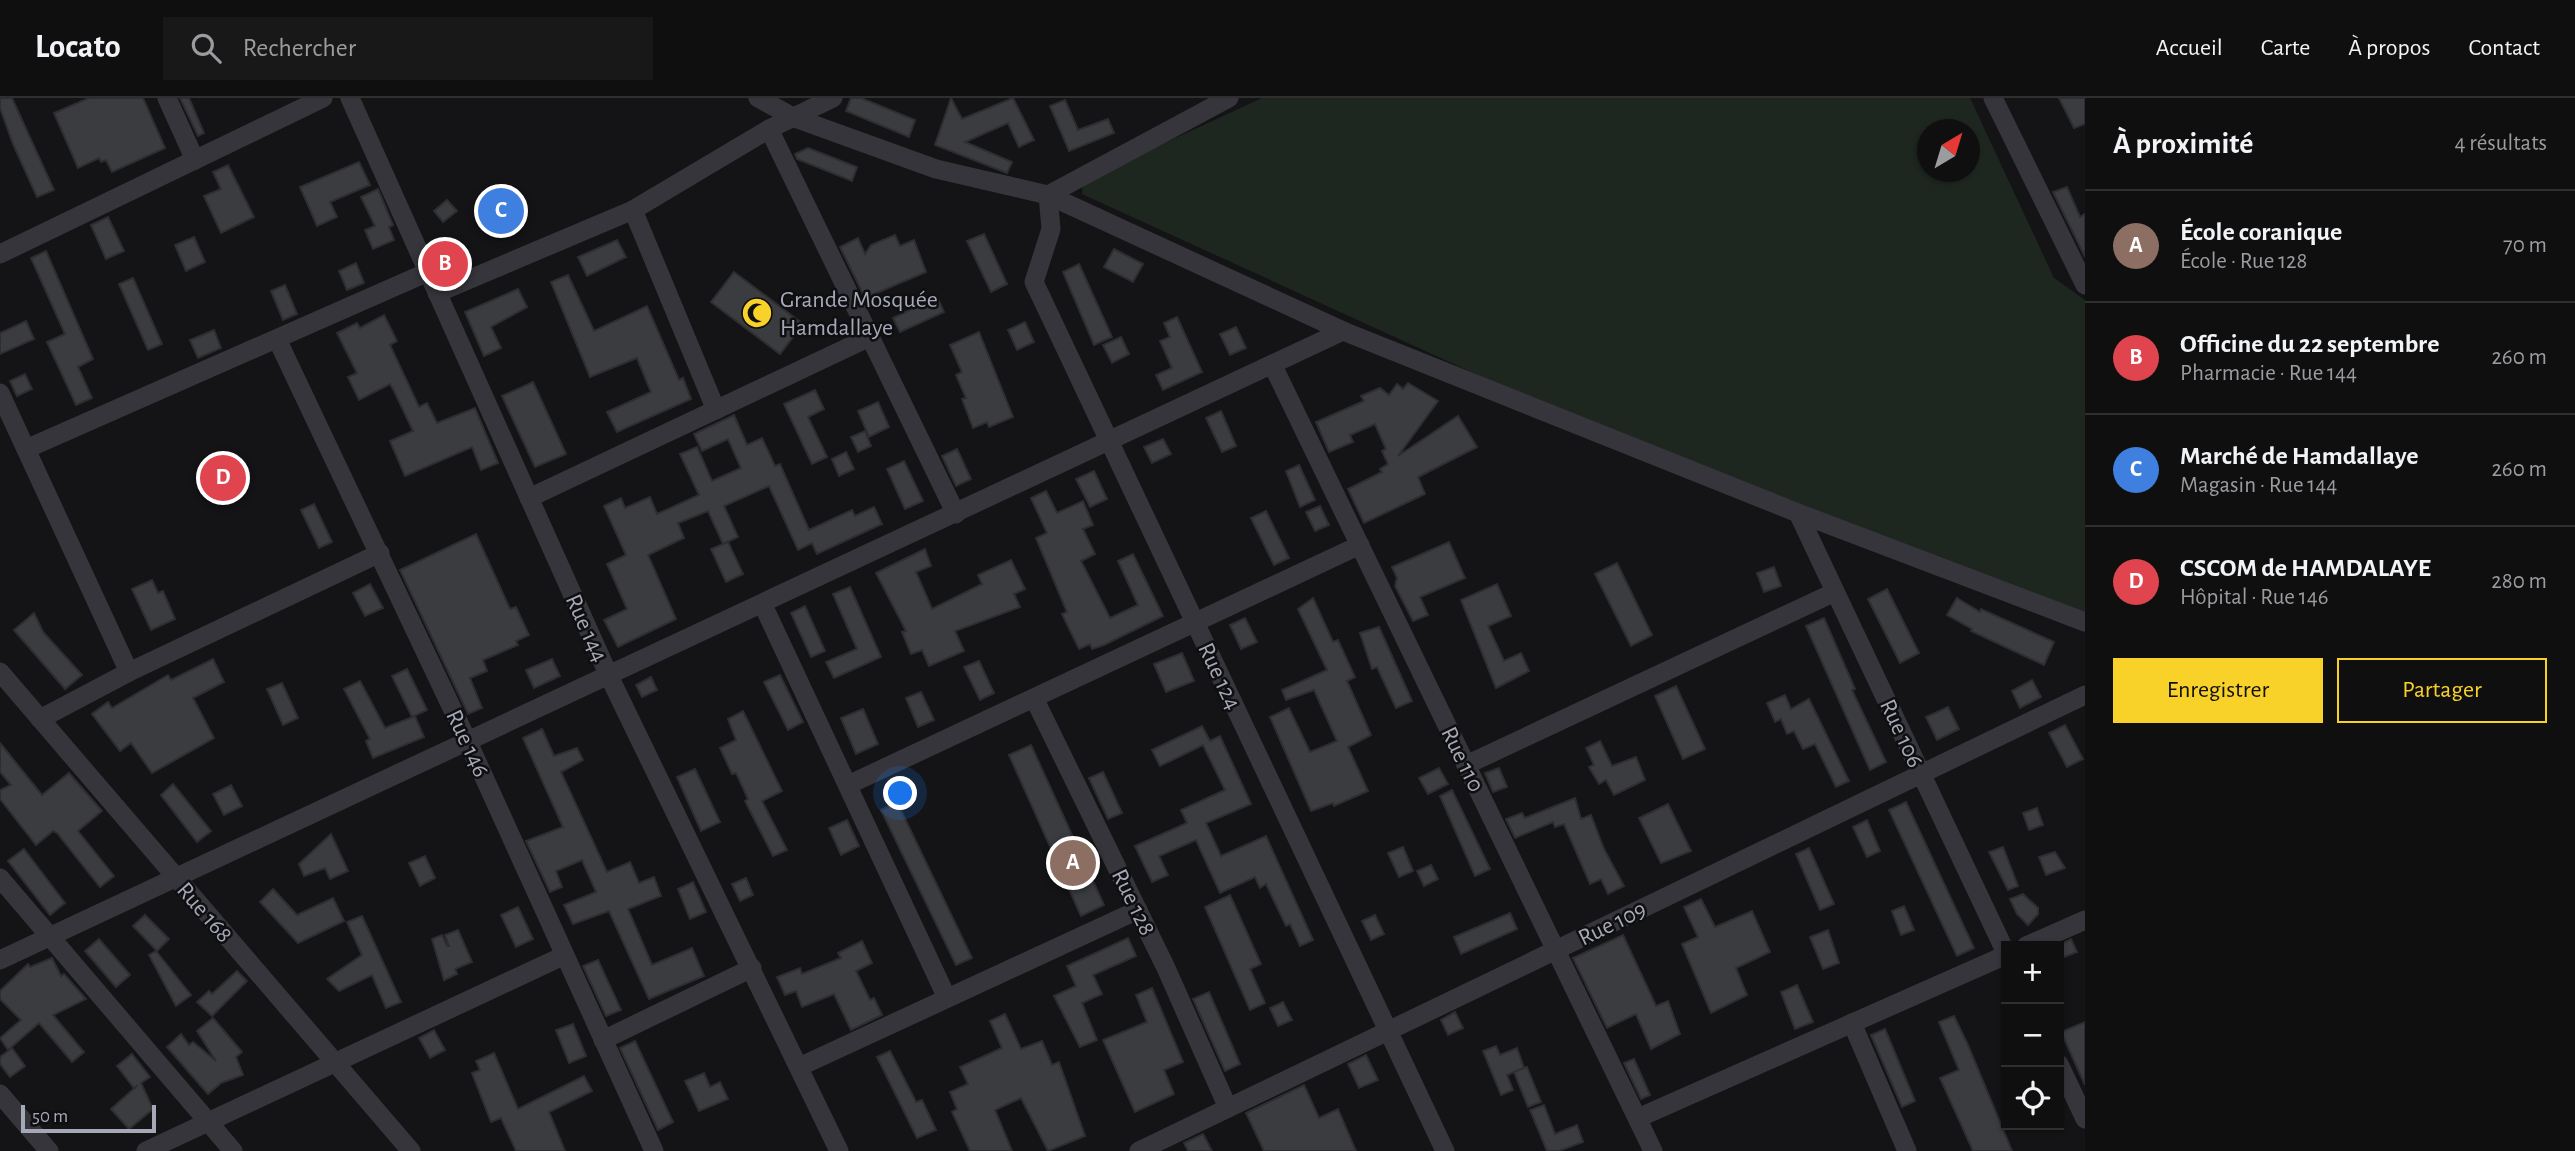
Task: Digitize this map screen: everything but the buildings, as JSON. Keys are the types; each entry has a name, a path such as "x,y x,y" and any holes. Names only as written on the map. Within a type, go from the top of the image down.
{"street":[{"path":"167,98 195,160"},
{"path":"0,254 323,98"},
{"name":"Rue 144","path":"350,98 609,676 839,1151"},
{"path":"758,98 795,118 936,169 1048,195 1343,331 1798,513 2085,622"},
{"path":"437,293 633,210 769,129 833,98"},
{"path":"1048,195 1230,98"},
{"path":"1993,98 2084,284"},
{"path":"769,129 956,514"},
{"name":"Rue 124","path":"1048,195 1051,229 1034,282 1444,1151"},
{"path":"633,210 716,410"},
{"path":"26,449 428,272"},
{"path":"0,960 1343,331"},
{"path":"529,498 870,337"},
{"name":"Rue 146","path":"277,339 468,742 654,1151"},
{"name":"Rue 110","path":"1273,366 1653,1151"},
{"path":"0,393 129,672"},
{"name":"Rue 106","path":"1798,513 2001,943"},
{"path":"848,786 1360,545"},
{"path":"40,719 129,672 380,553"},
{"path":"1466,765 1835,592"},
{"path":"762,605 947,998"},
{"name":"Rue 168","path":"0,672 411,1151"},
{"name":"Rue 109","path":"1139,1151 2085,695"},
{"name":"Rue 128","path":"1034,698 1138,910 1228,1108"},
{"path":"0,878 233,1151"},
{"path":"799,1067 1138,910"},
{"path":"2037,941 2085,920"},
{"path":"146,1151 564,956"},
{"path":"1638,1118 2001,956"},
{"path":"603,1040 752,968"},
{"path":"1852,1023 1907,1151"},
{"path":"2060,1067 2085,1119"},
{"path":"0,1094 49,1151"}],"shaded area":[{"path":"1262,98 1970,98 1980,119 1917,119 1917,182 1980,182 1980,119 2054,278 2085,300 2085,615 1548,407 1082,194 1083,181"}],"place":[{"name":"Marché de Hamdallaye","path":"501,211"},
{"name":"Officine du 22 septembre","path":"445,264"},
{"name":"Grande Mosquée Hamdallaye","path":"757,313"},
{"name":"CSCOM de HAMDALAYE","path":"223,478"},
{"name":"École coranique","path":"1073,863"}]}
